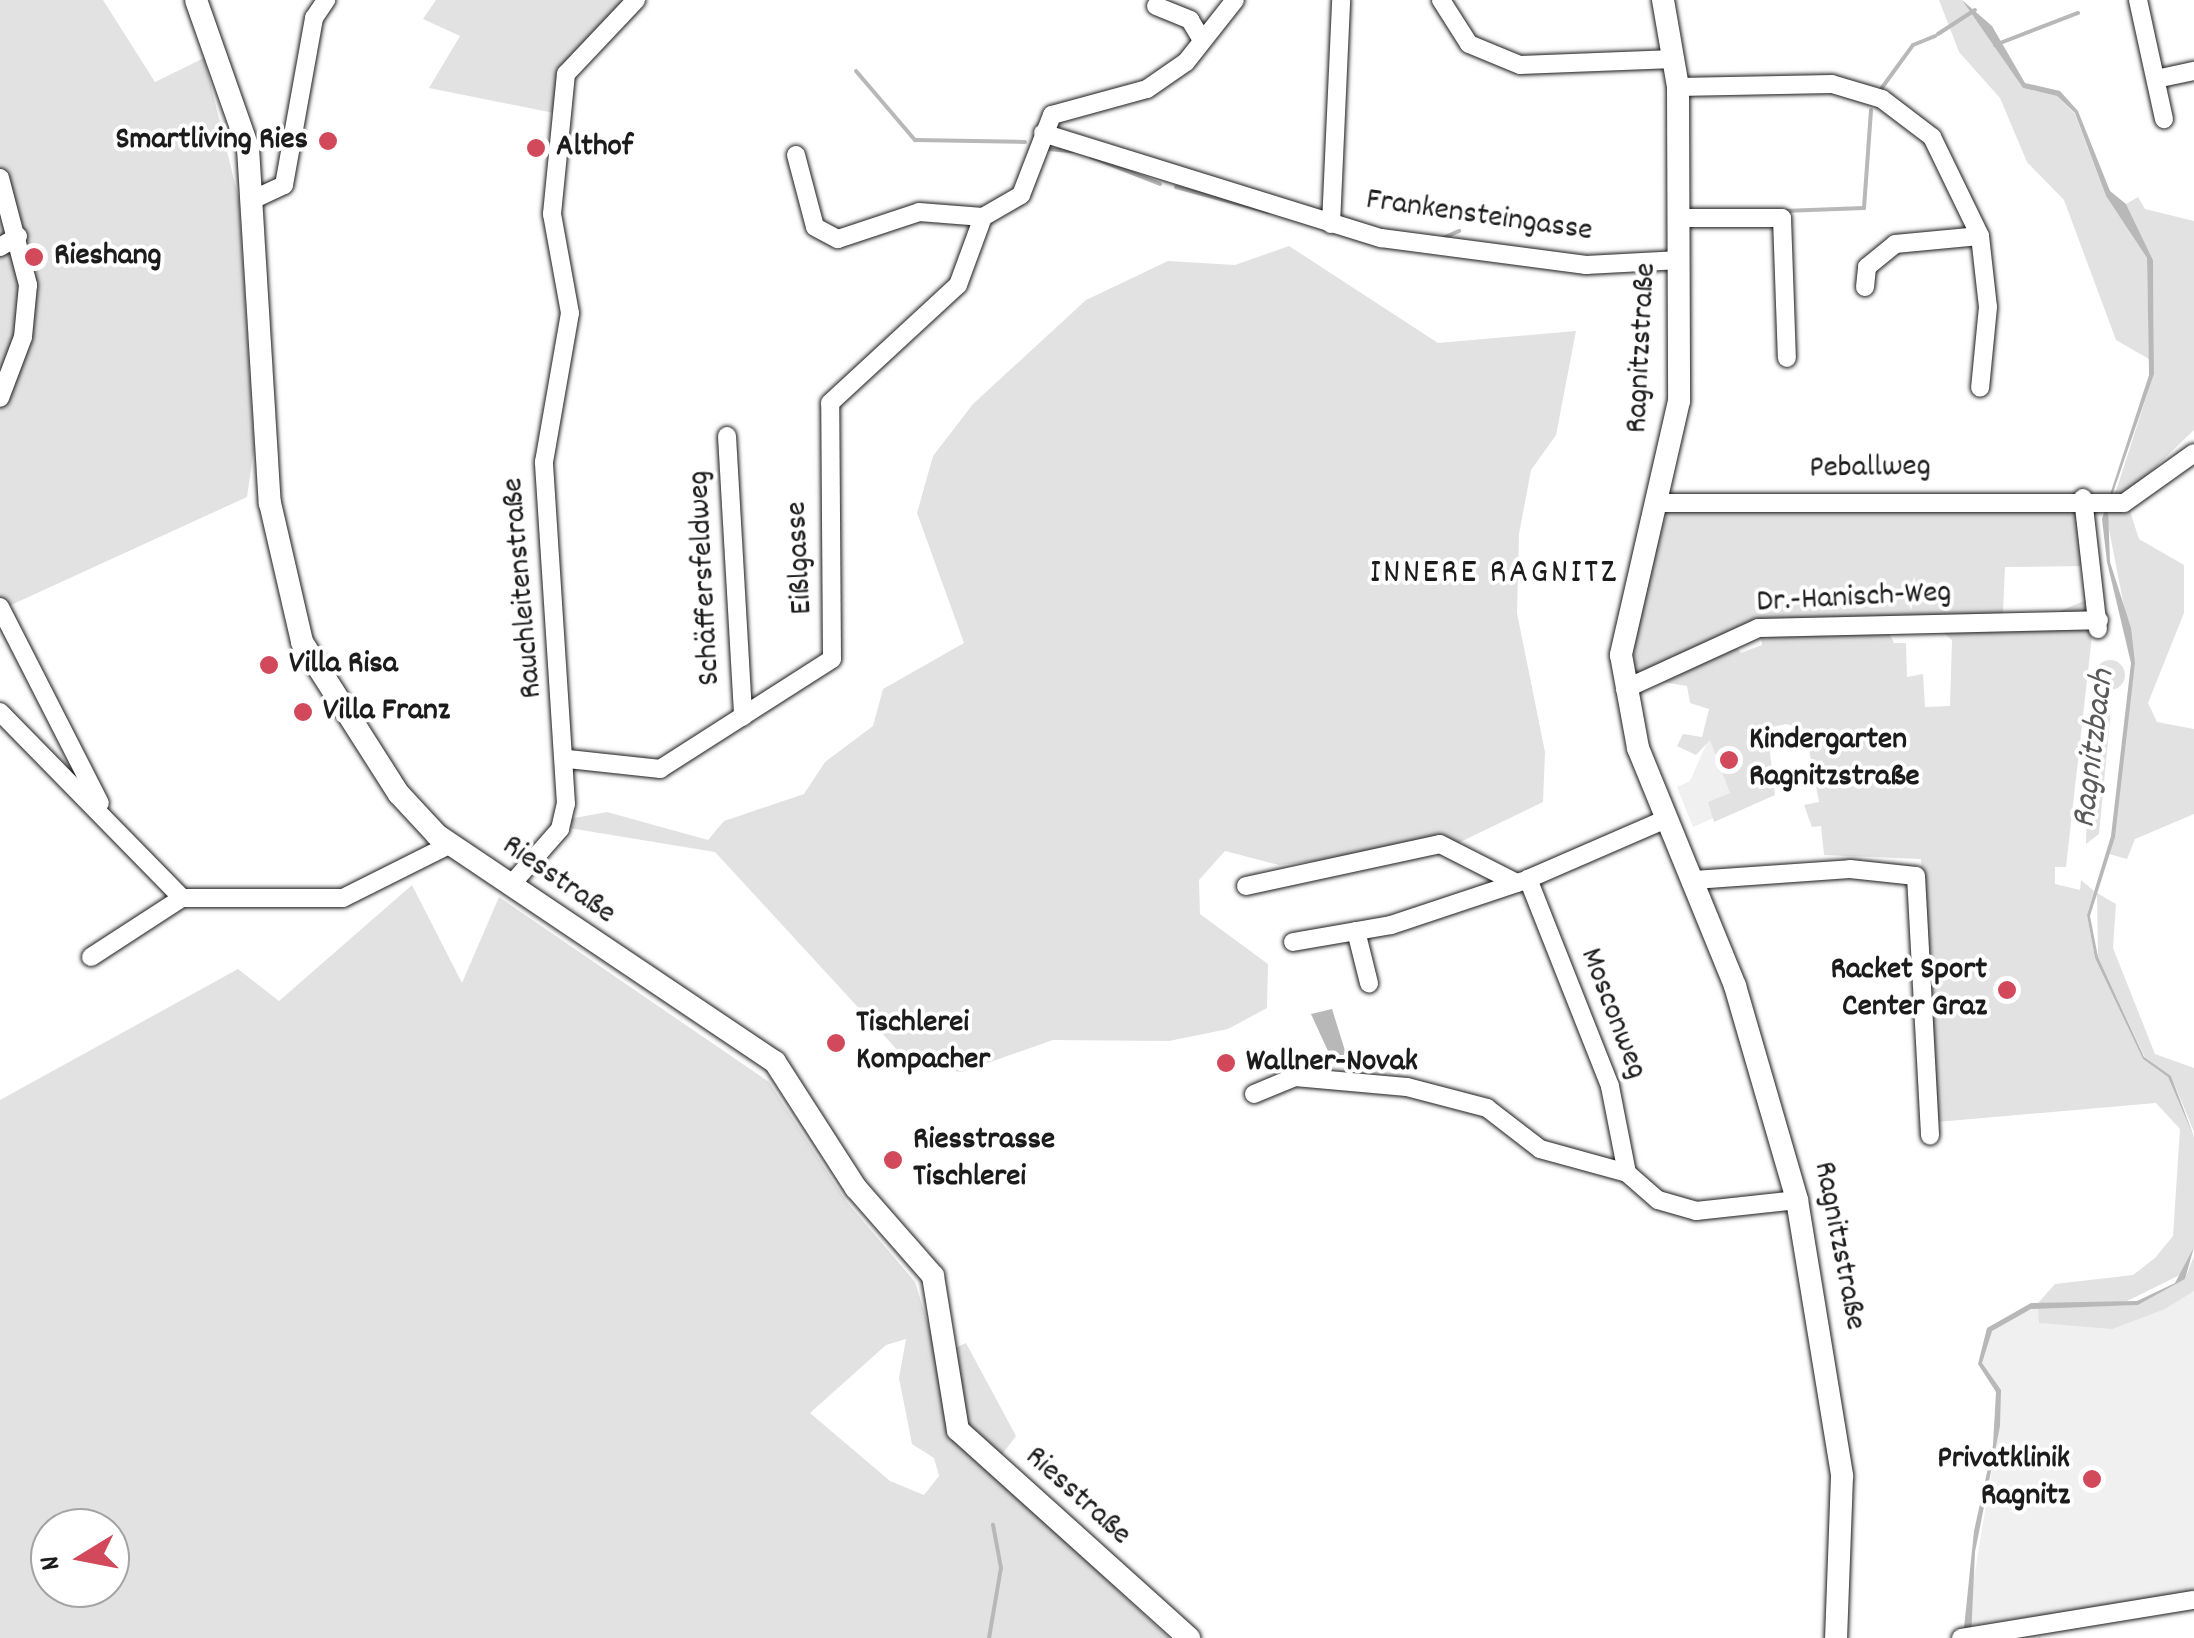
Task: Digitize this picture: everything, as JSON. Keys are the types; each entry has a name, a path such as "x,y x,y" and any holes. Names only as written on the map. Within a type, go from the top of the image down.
{"main road":[{"name":"Riesstraße","path":"196,0 234,91 254,199 270,503 288,606 383,770 449,845 774,1062 856,1188 933,1276 958,1430 1190,1638"},
{"name":"Ragnitzstraße","path":"1663,0 1678,86 1679,401 1657,502 1622,622 1625,689 1666,819 1694,880 1798,1200 1842,1476 1836,1638"}],"street":[{"path":"254,199 284,185 314,18 326,0"},
{"name":"Rauchleitenstraße","path":"510,886 560,829 568,759 544,504 570,313 554,189 566,74 636,0"},
{"path":"796,155 816,227 838,239 918,212 982,217 1021,195 1042,132 1065,108 1147,90 1186,62 1201,38 1235,0"},
{"name":"Frankensteingasse","path":"1332,224 1341,0"},
{"path":"1442,0 1469,44 1520,65 1674,58"},
{"path":"2138,0 2164,119"},
{"path":"1156,6 1190,20 1201,38"},
{"path":"2156,79 2194,72"},
{"path":"1678,86 1817,82 1882,99 1944,153 1980,236 1988,307 1980,388"},
{"name":"Frankensteingasse","path":"1042,132 1332,224 1586,265 1680,260"},
{"path":"0,178 18,236 25,320 0,398"},
{"name":"Eißlgasse","path":"568,759 660,769 835,652 827,410 958,285 982,217"},
{"name":"Ragnitzstraße","path":"1681,218 1782,218 1787,358"},
{"path":"0,247 18,236"},
{"path":"1865,287 1868,267 1895,244 1980,236"},
{"name":"Schäffersfeldweg","path":"728,436 743,716"},
{"path":"2100,501 2134,502 2194,453"},
{"name":"Peballweg","path":"1657,502 2100,501"},
{"name":"Dr.-Hanisch-Weg","path":"1625,689 1758,628 2098,625 2100,501"},
{"path":"2,611 104,810 144,868 182,898"},
{"path":"0,712 104,810"},
{"path":"1292,942 1356,931 1522,881 1666,819"},
{"path":"1246,886 1440,844 1522,881"},
{"path":"91,957 182,898 343,898 449,845"},
{"path":"1694,880 1850,869 1916,876 1930,1136"},
{"name":"Mosconweg","path":"1522,881 1610,1086 1626,1174"},
{"path":"1356,931 1368,984"},
{"path":"1254,1094 1294,1077 1407,1087 1487,1108 1540,1148 1626,1174 1658,1200 1696,1211 1798,1200"},
{"path":"1961,1638 2194,1600"}],"shaded area":[{"path":"0,0 103,0 155,82 204,58 239,200 254,448 247,497 0,610"},
{"path":"436,0 629,0 560,73 559,114 429,88 460,36 423,19"},
{"path":"1939,0 1962,0 2023,88 2057,96 2075,114 2106,196 2147,258 2149,359 2116,340 2064,200 2027,162 2000,98 1959,52"},
{"name":"Ragnitzbach","path":"1962,0 1992,26 2025,83 2060,91 2078,111 2110,191 2126,204 2153,260 2154,374 2108,507 2110,562 2131,628 2135,663 2115,837 2090,916 2098,957 2144,1057 2171,1076 2194,1137 2168,1077 2143,1059 2095,958 2087,915 2111,836 2131,663 2107,562 2102,519 2149,375 2147,258 2106,196 2075,113 2057,96 2023,88"},
{"path":"2138,197 2145,209 2194,221 2194,430 2125,496 2139,539 2184,565 2184,613 2148,703 2157,722 2194,729 2194,814 2135,839 2127,859 2109,854 2135,663 2107,519 2154,373 2153,260 2126,204"},
{"path":"1289,246 1438,343 1576,331 1556,435 1531,470 1519,534 1517,613 1545,752 1543,802 1452,846 1279,865 1225,851 1199,880 1200,914 1268,964 1267,1008 1228,1029 1169,1041 1053,1040 962,1072 913,1067 715,852 569,828 569,819 607,812 708,840 724,821 804,794 825,762 873,726 883,689 964,643 917,513 933,456 973,404 1086,300 1168,261 1235,265"},
{"path":"2076,505 2095,603 2086,612 2053,614 2084,601 2083,566 2005,567 2003,614 1786,621 1634,676 1633,628 1667,512"},
{"path":"2085,627 2092,636 2066,867 2055,867 2055,884 2080,890 2081,880 2094,891 2087,915 2095,958 2143,1059 2168,1077 2194,1137 2194,1247 2182,1274 2119,1305 2038,1303 2055,1284 2133,1275 2155,1258 2173,1236 2180,1129 2156,1103 1937,1122 1921,859 1824,855 1821,826 1812,827 1804,805 1819,802 1805,729 1786,724 1767,728 1775,795 1714,822 1708,802 1730,793 1710,740 1696,755 1677,746 1683,734 1702,737 1709,709 1690,703 1687,686 1663,682 1734,644 1741,653 1762,645 1761,634 1887,629 1894,643 1906,643 1907,677 1923,674 1925,707 1950,706 1952,640 1942,631"},
{"path":"2110,660 2124,669 2125,675 2116,689 2110,690 2096,681 2095,675 2104,661"},
{"path":"2090,702 2109,702 2110,720 2099,834 2086,844"},
{"name":"Kindergarten Ragnitzstraße","path":"1709,738 1765,796 1693,827 1677,787 1690,781"},
{"path":"412,885 462,983 499,897 769,1082 846,1201 915,1282 966,1448 1169,1638 0,1638 0,1100 238,969 279,1001","holes":["906,1339 899,1378 912,1444 934,1458 939,1476 924,1495 890,1481 810,1413 886,1345"]},
{"path":"2097,893 2116,904 2113,948 2155,1054 2194,1068 2194,1132 2171,1076 2145,1058 2098,957"},
{"path":"1332,1009 1347,1057 1333,1062 1311,1014"},
{"path":"2194,1247 2185,1279 2138,1305 2031,1309 1992,1331 1982,1363 2001,1390 2000,1426 1975,1552 1971,1638 1963,1638 1974,1531 1993,1445 1996,1392 1978,1364 1987,1328 2031,1303 2137,1301 2175,1283"},
{"path":"2194,1256 2194,1291 2165,1309 2112,1329 2039,1323 2038,1308 2138,1305 2185,1279"},
{"name":"Privatklinik Ragnitz","path":"2194,1291 2194,1594 1966,1626 1996,1445 1998,1390 1979,1364 1989,1331 2038,1305 2040,1323 2112,1328"},
{"path":"966,1343 1016,1436 997,1461 967,1428 953,1349"}],"waterway":[{"path":"1938,34 1975,10"},
{"path":"1995,45 2078,13"},
{"path":"1881,89 1913,45 1935,36"},
{"path":"856,71 915,140 1025,142"},
{"path":"1783,211 1864,208 1871,110"},
{"path":"1048,149 1073,151"},
{"path":"1091,157 1160,184"},
{"path":"1176,187 1268,212"},
{"path":"1441,239 1459,231"},
{"path":"989,1638 1001,1568 993,1525"}],"place":[{"name":"Smartliving Ries","path":"328,141"},
{"name":"Althof","path":"536,148"},
{"name":"Rieshang","path":"34,257"},
{"name":"Villa Risa","path":"269,665"},
{"name":"Villa Franz","path":"303,712"},
{"name":"Kindergarten Ragnitzstraße","path":"1729,760"},
{"name":"Racket Sport Center Graz","path":"2007,990"},
{"name":"Tischlerei Kompacher","path":"836,1043"},
{"name":"Wallner-Novak","path":"1226,1063"},
{"name":"Riesstrasse Tischlerei","path":"893,1160"},
{"name":"Privatklinik Ragnitz","path":"2092,1479"}],"district":[{"name":"INNERE RAGNITZ","path":"1494,574"}]}
